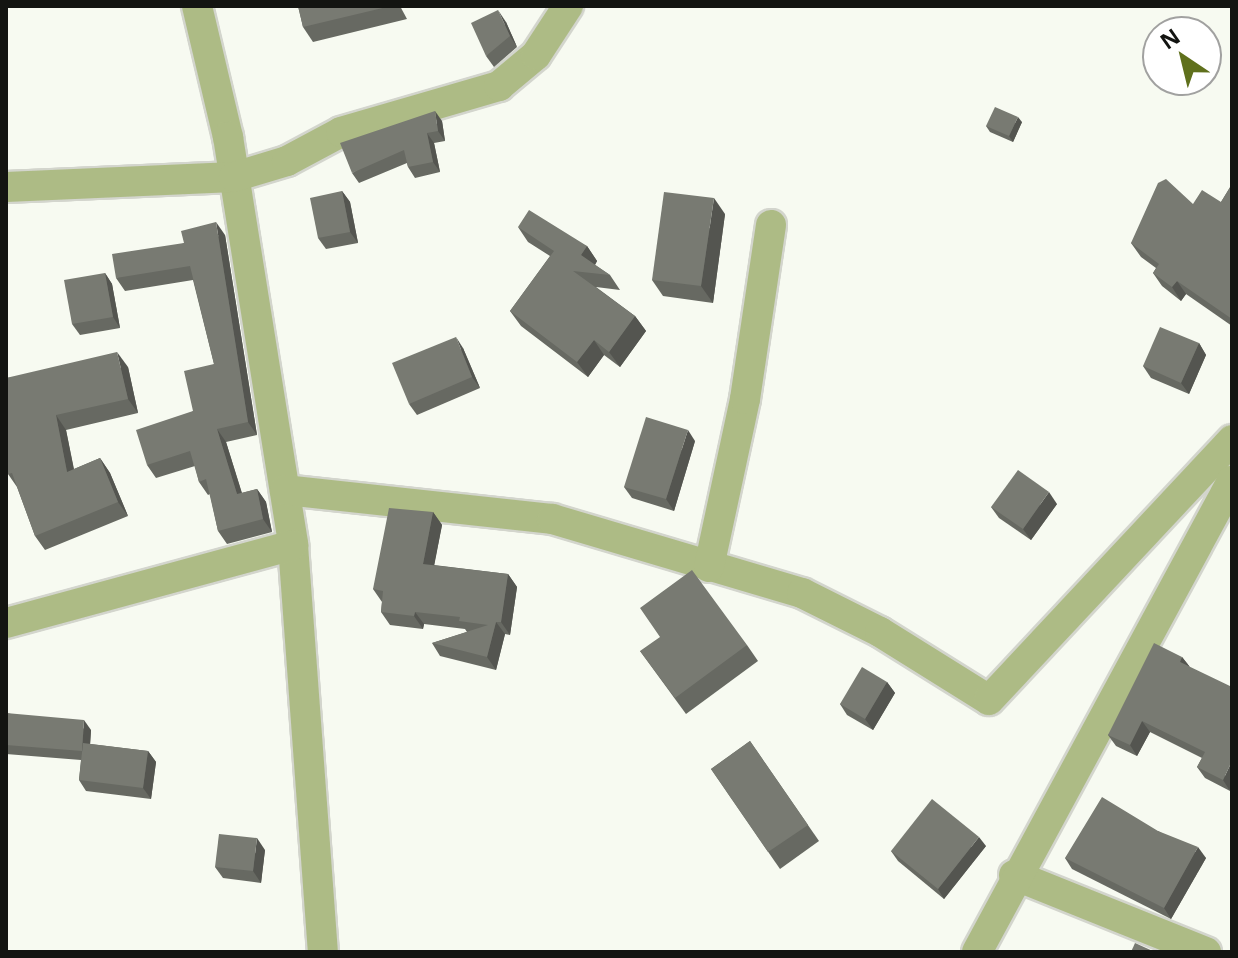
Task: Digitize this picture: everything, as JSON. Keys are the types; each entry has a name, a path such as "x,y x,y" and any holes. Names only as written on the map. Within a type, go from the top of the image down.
{"street":[{"path":"197,6 234,177 293,545 323,952"},
{"path":"6,187 234,177 287,161 341,132 499,86 536,55 568,6"},
{"path":"709,567 745,399 771,225"},
{"path":"285,490 552,519 802,593 880,632 989,700 1232,440"},
{"path":"977,952 1014,875 1232,481"},
{"path":"6,623 293,545"},
{"path":"1014,875 1206,952"}],"building":[{"path":"298,6 391,6 303,27"},
{"path":"498,10 510,36 486,56 471,23"},
{"path":"995,107 1018,117 1009,136 986,126"},
{"path":"435,111 438,131 427,133 433,162 408,167 404,150 352,173 340,143"},
{"path":"1166,179 1193,204 1202,190 1221,202 1232,184 1232,319 1177,281 1172,287 1153,273 1159,264 1131,243 1158,183"},
{"path":"342,191 350,232 318,238 310,198"},
{"path":"664,192 714,198 701,286 652,280"},
{"path":"529,210 587,246 581,255 610,275 573,271 635,316 609,352 594,340 577,362 510,311 554,251 518,227"},
{"path":"216,222 248,422 217,429 237,494 257,489 263,519 218,531 206,479 199,482 190,451 147,465 136,430 193,411 184,371 214,364 190,266 116,278 112,254 184,243 181,231"},
{"path":"105,273 113,317 72,324 64,280"},
{"path":"1160,327 1199,343 1181,383 1143,366"},
{"path":"456,337 472,377 409,404 392,363"},
{"path":"117,352 128,399 56,415 67,472 100,458 118,502 35,536 12,473 8,474 6,378"},
{"path":"646,417 688,430 666,499 624,487"},
{"path":"1018,470 1049,492 1023,529 991,507"},
{"path":"389,508 433,512 423,564 508,574 501,622 496,622 487,657 432,643 488,625 459,621 460,617 381,612 383,591 373,589"},
{"path":"692,570 747,645 675,698 640,651 660,637 640,608"},
{"path":"1154,643 1182,657 1180,662 1232,687 1232,761 1223,780 1197,767 1205,752 1142,721 1130,745 1108,735"},
{"path":"862,667 887,682 865,719 840,704"},
{"path":"6,713 84,720 82,751 6,745"},
{"path":"750,741 808,825 768,852 711,769"},
{"path":"83,743 148,751 143,788 79,780"},
{"path":"1102,797 1158,831 1198,847 1164,908 1065,858"},
{"path":"932,799 979,837 938,889 891,851"},
{"path":"219,834 257,838 253,871 215,867"},
{"path":"1135,943 1155,952 1131,952"}]}
